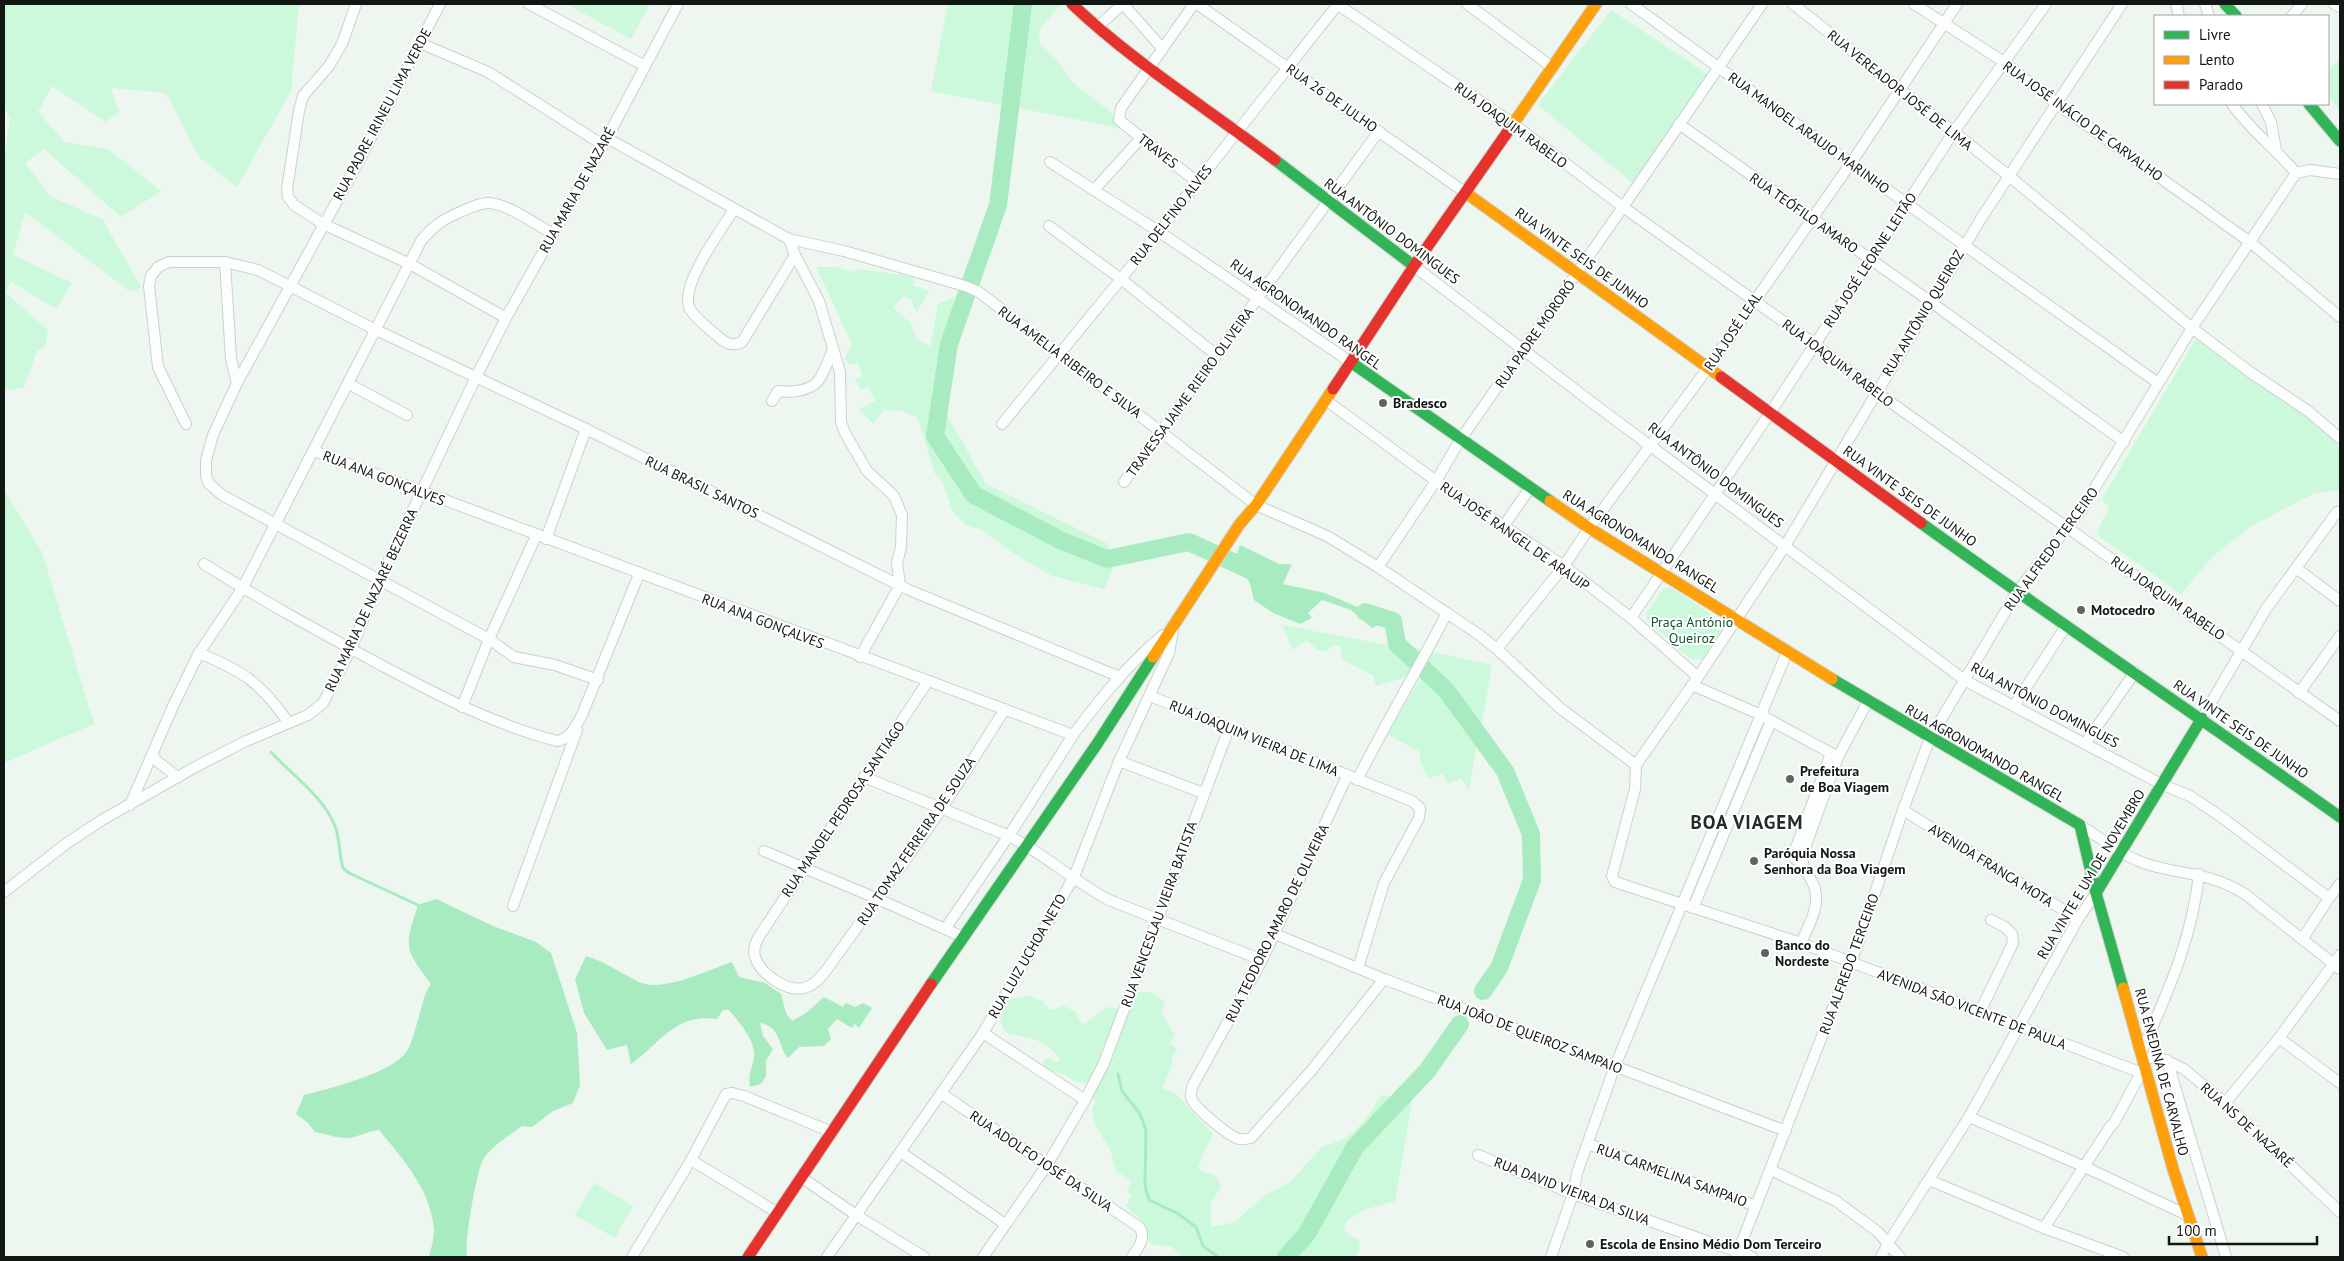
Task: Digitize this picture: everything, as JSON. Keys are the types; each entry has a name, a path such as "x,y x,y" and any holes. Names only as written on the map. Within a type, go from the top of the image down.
{"main road":[{"path":"748,1257 1174,627 1239,525 1256,506 1352,363 1414,266 1596,4"},
{"path":"2225,4 2235,15"},
{"name":"RUA ANTÔNIO DOMINGUES","path":"1072,5 1194,102 1237,131 1414,266"},
{"path":"2310,105 2340,141"},
{"name":"RUA VINTE SEIS DE JUNHO","path":"1466,193 2017,592 2202,718 2340,818"},
{"name":"RUA AGRONOMANDO RANGEL","path":"1352,363 1460,440 1590,528 1787,652 2080,825"},
{"name":"RUA VINTE E UM DE NOVEMBRO","path":"2096,893 2202,718"},
{"name":"RUA ENEDINA DE CARVALHO","path":"2080,825 2096,893 2143,1055 2144,1074 2187,1215 2202,1257"}],"street":[{"path":"356,4 342,44 328,66 304,96 294,140 287,188 288,197 294,205 324,224 410,264 506,318"},
{"name":"RUA PADRE IRINEU LIMA VERDE","path":"276,524 222,494 209,484 206,460 213,435 237,384 289,285 324,224 440,4"},
{"path":"528,4 645,66"},
{"name":"RUA MARIA DE NAZARÉ","path":"476,377 506,318 605,142 678,4"},
{"path":"1097,26 1123,4 1162,48"},
{"path":"1149,67 1195,4"},
{"name":"RUA 26 DE JULHO","path":"1195,4 1288,66 1466,193"},
{"name":"RUA DELFINO ALVES","path":"1002,424 1121,279 1337,4"},
{"name":"RUA JOAQUIM RABELO","path":"1337,4 1512,124 1623,207 1815,344 1876,392 2340,721"},
{"path":"1467,4 1552,67"},
{"name":"RUA MANOEL ARAUJO MARINHO","path":"1631,4 2158,383"},
{"name":"RUA PADRE MORORÓ","path":"1378,567 1436,481 1460,440 1762,4"},
{"name":"RUA VEREADOR JOSÉ DE LIMA","path":"1793,4 2009,176 2192,328"},
{"name":"RUA JOSÉ INÁCIO DE CARVALHO","path":"1914,4 1945,22 1977,46 2004,62 2057,104 2250,242 2340,317"},
{"name":"RUA JOSÉ LEAL","path":"1496,649 1564,566 1708,368 1851,163 1957,4"},
{"name":"RUA JOSÉ LEORNE LEITÃO","path":"1631,618 1770,413 1953,133 2046,4"},
{"name":"RUA ANTÔNIO QUEIROZ","path":"1636,765 1695,681 1785,546 1964,245 2122,4"},
{"path":"2293,15 2302,4"},
{"path":"2334,4 2340,7"},
{"name":"RUA AMELIA RIBEIRO E SILVA","path":"420,43 488,72 605,142 790,239 844,251 978,292 1256,506 1327,536 1447,612 1496,649 1560,708 1636,765"},
{"name":"TRAVES","path":"1149,67 1121,108 1120,120 1196,182"},
{"path":"2233,105 2240,116 2276,150 2296,173 2310,170 2340,174"},
{"path":"2262,105 2271,122 2276,150"},
{"name":"RUA TEÓFILO AMARO","path":"1679,124 1931,302 2124,442"},
{"name":"TRAVESSA JAIME RIEIRO OLIVEIRA","path":"1124,482 1215,354 1259,298 1379,131"},
{"path":"1094,190 1141,138"},
{"name":"RUA AGRONOMANDO RANGEL","path":"1050,162 1259,298 1352,363"},
{"name":"RUA ALFREDO TERCEIRO","path":"1737,1255 1850,962 1930,738 1966,681 2017,592 2069,528 2124,442 2192,328 2296,173"},
{"path":"130,805 199,653 242,588 314,452 421,241 432,227 476,205 489,203 504,208 553,234"},
{"path":"734,209 692,279 687,292 690,310 723,341 732,345 742,342 795,255"},
{"path":"1048,226 1121,279 1215,354"},
{"path":"790,239 795,255 819,301 840,372 841,422 845,433 867,471 894,496 901,511 903,532 897,563 900,585 860,657"},
{"name":"RUA BRASIL SANTOS","path":"186,424 158,367 150,286 151,276 158,267 169,262 225,262 258,270 376,330 586,429 900,585 1120,677"},
{"path":"225,262 231,359 237,384"},
{"name":"RUA ANTÔNIO DOMINGUES","path":"1414,266 1714,494 1966,681 2163,785 2190,796 2220,816 2329,898"},
{"path":"2192,328 2308,411 2340,438"},
{"path":"772,401 778,391 801,390 818,382 833,349"},
{"name":"RUA MARIA DE NAZARÉ BEZERRA","path":"4,892 67,843 130,805 246,741 308,715 323,703 351,649 420,491 476,377"},
{"path":"349,384 407,415"},
{"name":"RUA JOSÉ RANGEL DE ARAUJP","path":"1326,401 1436,481 1564,566 1631,618 1695,681 1835,755"},
{"path":"462,707 489,639 541,537 586,429"},
{"name":"RUA ANA GONÇALVES","path":"314,452 1073,735"},
{"path":"1503,527 1530,488"},
{"name":"RUA VINTE E UM DE NOVEMBRO","path":"2202,718 2266,609 2339,513"},
{"path":"276,524 489,639 514,657 556,665 598,680"},
{"path":"204,564 242,588 351,649 462,707 557,741 563,740 570,734 582,715"},
{"path":"2296,568 2340,601"},
{"path":"513,906 582,715 598,680 639,574"},
{"name":"RUA TEODORO AMARO DE OLIVEIRA","path":"1384,979 1311,1071 1251,1138 1242,1140 1234,1137 1209,1118 1192,1100 1193,1085 1262,960 1352,778 1381,734 1414,677 1447,612"},
{"path":"2014,706 2066,626"},
{"path":"945,929 1009,836 1073,735 1138,656 1174,627"},
{"name":"RUA LUIZ UCHOA NETO","path":"827,1257 902,1153 983,1033 1074,876 1119,761 1169,653 1174,627"},
{"path":"2299,693 2340,636"},
{"path":"1551,1257 1573,1194 1574,1182 1615,1066 1683,904 1759,714 1787,652"},
{"path":"199,653 251,678 271,698 288,722"},
{"path":"2085,744 2135,672"},
{"name":"RUA MANOEL PEDROSA SANTIAGO","path":"758,938 928,681"},
{"name":"RUA JOAQUIM VIEIRA DE LIMA","path":"1150,696 1418,804 1421,812 1384,883 1358,968"},
{"path":"1801,943 1817,899 1815,888 1802,864 1803,853 1835,755 1868,701"},
{"name":"RUA TOMAZ FERREIRA DE SOUZA","path":"758,938 754,951 758,963 769,975 785,986 808,987 825,972 940,810 1005,709"},
{"path":"1693,908 1771,721"},
{"name":"RUA VENCESLAU VIEIRA BATISTA","path":"983,1257 1047,1165 1085,1100 1118,1029 1156,919 1229,728"},
{"path":"152,754 158,762 178,777"},
{"path":"1119,761 1203,793"},
{"path":"1636,765 1635,789 1613,880 1624,886 1683,904"},
{"path":"864,777 940,810 1009,836 1074,876 1089,889 1110,900 1262,960"},
{"name":"AVENIDA FRANCA MOTA","path":"1903,810 2078,919"},
{"name":"RUA AGRONOMANDO RANGEL","path":"2080,825 2122,852 2150,865 2198,874 2223,882 2245,894 2337,966"},
{"path":"764,851 878,898 963,938"},
{"path":"2143,1055 2187,938 2194,912 2198,874"},
{"path":"2303,938 2340,884"},
{"name":"RUA VINTE E UM DE NOVEMBRO","path":"1881,1257 1888,1243 1969,1117 2078,919 2096,893"},
{"name":"AVENIDA SÃO VICENTE DE PAULA","path":"1683,904 1801,943 2144,1074"},
{"path":"1980,1012 2013,943 2012,934 2005,927 1991,920"},
{"name":"RUA JOÃO DE QUEIROZ SAMPAIO","path":"1275,934 1384,979 1786,1131"},
{"path":"2226,1103 2337,966 2340,955"},
{"path":"983,1033 1085,1100"},
{"path":"2279,1038 2340,1083"},
{"name":"RUA NS DE NAZARÉ","path":"2143,1055 2168,1060 2184,1069 2226,1103 2340,1212"},
{"path":"2168,1060 2226,1257"},
{"path":"2044,1228 2122,1111 2144,1074"},
{"path":"632,1257 691,1160 724,1096 728,1093 744,1096 832,1132"},
{"name":"RUA ADOLFO JOSÉ DA SILVA","path":"942,1094 1139,1228 1142,1232 1142,1239 1132,1257"},
{"path":"1969,1117 2085,1166 2187,1215"},
{"name":"RUA CARMELINA SAMPAIO","path":"1588,1144 1756,1206"},
{"path":"902,1153 1005,1224"},
{"name":"RUA DAVID VIEIRA DA SILVA","path":"1478,1155 1573,1194 1737,1255 1752,1257"},
{"path":"691,1160 778,1213"},
{"path":"1771,1170 1836,1201 1866,1222 1900,1257"},
{"path":"801,1177 856,1215 924,1257"},
{"path":"1930,1180 2044,1228 2123,1257"}],"green space":[{"path":"4,4 299,4 291,91 237,187 199,157 166,93 111,88 119,112 106,122 52,86 38,112 65,142 108,149 161,191 121,217 44,149 25,163 51,197 102,219 142,288 129,291 25,212 13,255 72,283 56,309 10,281 6,293 48,330 45,347 37,351 24,387 4,391 4,159 10,118 4,107"},
{"path":"566,4 650,4 631,39"},
{"path":"948,4 1018,4 1007,106 931,91"},
{"path":"1023,4 1061,4 1039,30 1040,43 1057,60 1073,83 1107,109 1125,129 1013,107"},
{"path":"1611,10 1707,74 1635,185 1538,105"},
{"path":"2340,60 2340,111 2329,95 2329,68"},
{"path":"816,267 838,267 851,272 861,269 915,277 914,287 929,291 917,312 911,300 904,296 893,307 911,324 916,338 930,347 938,304 954,297 962,321 940,402 986,484 1108,544 1112,570 1104,589 1050,575 1013,553 982,530 965,525 952,510 942,480 935,474 918,418 903,411 884,410 873,424 859,409 876,401 868,387 861,390 855,379 862,377 858,363 850,364 844,359 852,344"},
{"path":"2196,339 2251,380 2305,414 2340,443 2340,490 2315,493 2251,526 2212,557 2181,594 2096,534 2109,508 2102,499"},
{"path":"4,490 42,552 94,724 4,763"},
{"name":"Praça António Queiroz","path":"1671,587 1716,618 1720,623 1721,628 1718,639 1704,659 1694,660 1689,658 1646,619 1647,613 1663,589"},
{"path":"1282,625 1387,645 1416,669 1401,679 1375,686 1374,676 1343,660 1340,646 1333,645 1326,652 1317,650 1307,640 1293,650"},
{"path":"1406,646 1492,665 1481,730 1452,690"},
{"path":"1423,674 1443,693 1477,742 1469,790 1461,778 1448,784 1443,774 1428,778 1420,761 1420,752 1387,734"},
{"path":"1149,992 1159,997 1165,1003 1161,1012 1175,1035 1169,1043 1177,1049 1162,1088 1174,1092 1214,1135 1205,1148 1198,1169 1216,1176 1221,1187 1211,1203 1211,1227 1235,1222 1265,1195 1289,1183 1322,1147 1342,1140 1354,1132 1365,1120 1382,1095 1412,1102 1395,1201 1359,1212 1344,1227 1348,1234 1359,1240 1360,1246 1356,1257 1183,1257 1171,1246 1154,1245 1149,1241 1139,1218 1126,1206 1132,1195 1127,1191 1131,1181 1116,1171 1110,1149 1096,1127 1092,1112 1095,1102 1092,1092 1134,993"},
{"path":"1029,996 1043,1001 1049,1009 1054,1010 1062,1005 1076,1012 1080,1021 1085,1024 1107,1007 1116,1008 1120,1014 1089,1084 1077,1082 1063,1074 1045,1069 1043,1061 1049,1058 1057,1063 1060,1059 1048,1046 1036,1040 1005,1032 1001,1024 1001,1016 1006,999"},
{"path":"594,1183 633,1206 615,1238 575,1215"}],"shaded area":[{"path":"1240,545 1279,564 1292,564 1283,584 1325,593 1395,623 1401,644 1383,623 1372,628 1351,610 1322,600 1308,613 1312,618 1300,624 1273,613 1254,600 1246,576 1256,564 1235,559"},
{"path":"436,899 493,926 536,942 551,953 577,1033 580,1085 573,1103 553,1111 532,1127 522,1126 494,1147 482,1162 471,1210 467,1238 467,1257 429,1257 434,1230 428,1202 422,1188 406,1164 379,1130 350,1138 335,1137 315,1132 308,1123 296,1114 304,1095 375,1073 400,1059 407,1051 426,992 431,984 411,954 409,947 410,930 418,905"},
{"path":"586,956 607,964 639,982 649,985 672,983 732,962 739,977 765,983 781,994 786,1013 792,1021 806,1013 824,997 843,1007 846,1003 855,1007 863,1003 872,1008 859,1028 855,1024 852,1028 837,1019 828,1029 831,1039 824,1046 799,1047 788,1058 776,1032 767,1025 760,1023 763,1036 773,1049 766,1061 766,1076 761,1084 750,1087 750,1076 754,1059 753,1046 738,1020 729,1010 723,1010 717,1019 703,1018 690,1020 680,1025 670,1031 631,1064 627,1045 607,1050 584,1013 575,979"}],"waterway":[{"path":"1023,4 998,205 949,344 935,436 974,495 1062,541 1107,559 1189,542 1272,580"},
{"path":"1365,612 1393,621 1397,644 1446,690 1505,771 1531,834 1532,880 1499,968 1483,991"},
{"path":"271,752 315,795 330,815 337,831 343,868 349,873 418,905"},
{"path":"1286,1257 1306,1235 1355,1147 1427,1071 1460,1024"},
{"path":"1118,1074 1122,1091 1140,1114 1146,1130 1145,1186 1149,1200 1177,1213 1196,1227 1203,1246 1218,1257"}],"traffic: fast":[{"path":"2225,4 2235,15"},
{"path":"2310,105 2340,141"},
{"path":"1275,160 1414,266"},
{"path":"1352,363 1550,501"},
{"path":"1921,523 2340,817"},
{"path":"931,984 1097,744 1153,657"},
{"path":"1832,679 2080,825 2096,893 2123,988"},
{"path":"2096,893 2202,718"}],"traffic: slow":[{"path":"1511,127 1596,4"},
{"path":"1466,193 1721,377"},
{"path":"1153,657 1239,525 1256,505 1333,389"},
{"path":"1550,501 1589,528 1832,679"},
{"path":"2123,988 2173,1169 2202,1257"}],"traffic: jam":[{"path":"1072,4 1146,66 1275,160"},
{"path":"1333,389 1414,266 1511,127"},
{"path":"1721,377 1921,523"},
{"path":"748,1257 931,984"}],"place":[{"name":"Bradesco","path":"1383,403"},
{"name":"Motocedro","path":"2081,610"},
{"name":"Prefeitura de Boa Viagem","path":"1790,779"},
{"name":"Paróquia Nossa Senhora da Boa Viagem","path":"1754,861"},
{"name":"Banco do Nordeste","path":"1765,953"},
{"name":"Escola de Ensino Médio Dom Terceiro","path":"1590,1244"}],"district":[{"name":"BOA VIAGEM","path":"1747,822"}]}
